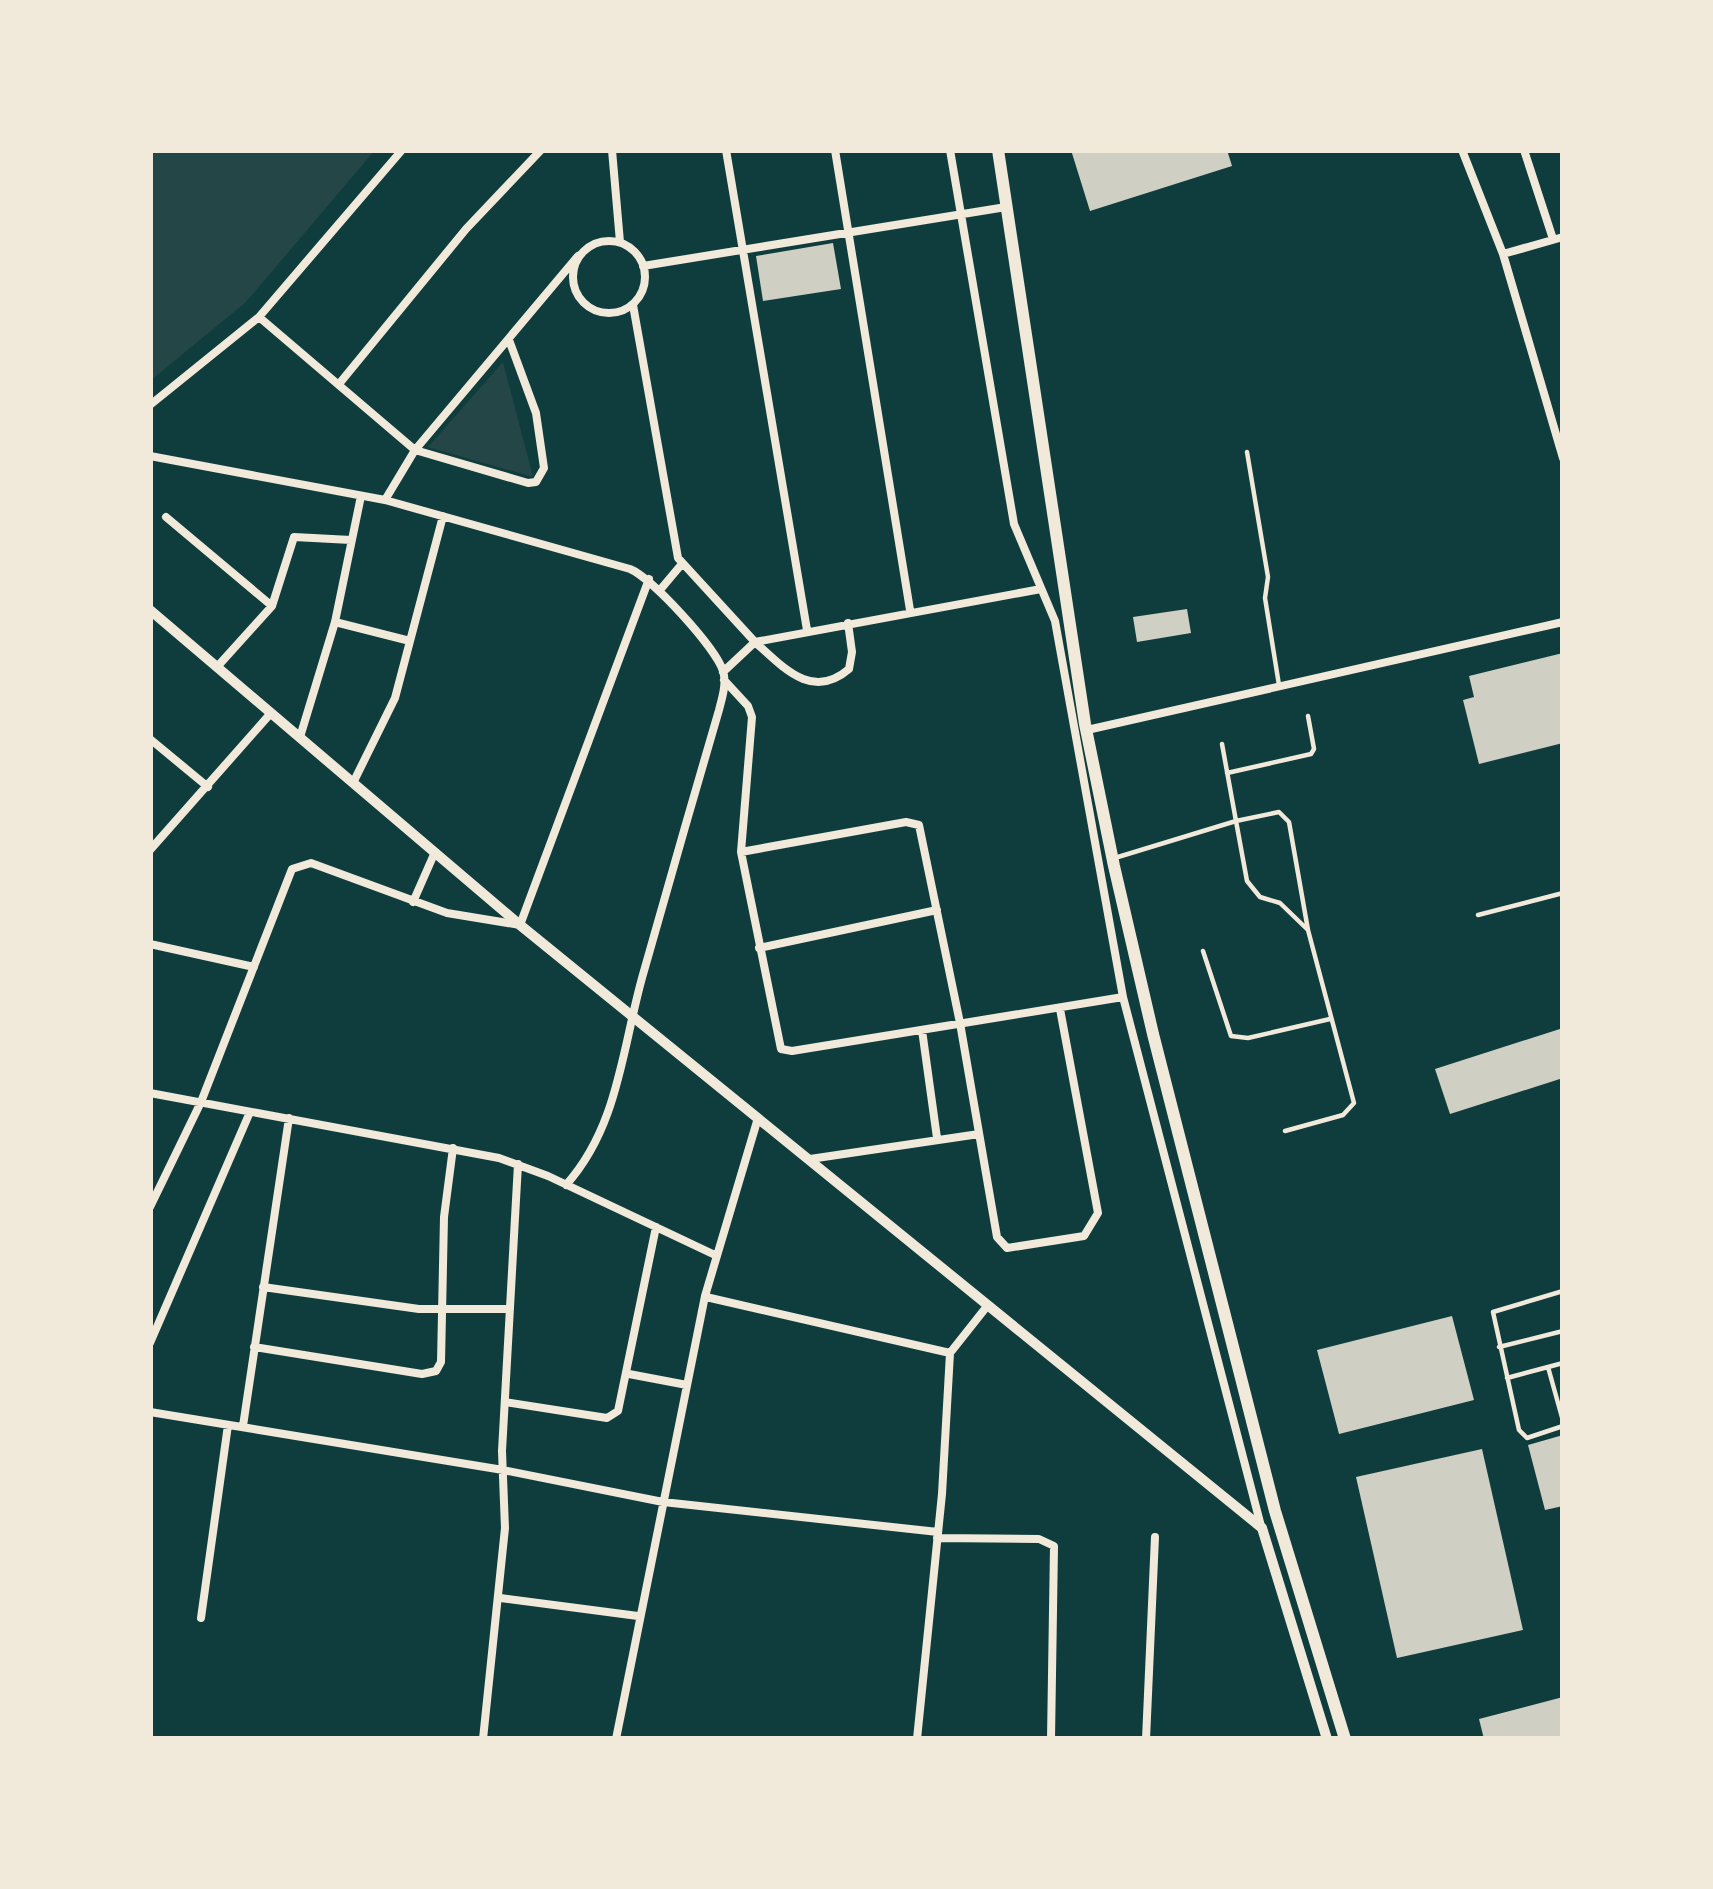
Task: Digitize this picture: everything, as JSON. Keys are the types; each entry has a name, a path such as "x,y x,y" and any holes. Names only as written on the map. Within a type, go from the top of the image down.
{"main road":[{"path":"998,150 1086,730 1112,859 1275,1511 1345,1739"}],"street":[{"path":"150,405 259,317 402,150"},
{"path":"339,384 466,230 542,150"},
{"path":"612,150 620,242"},
{"path":"726,150 807,631"},
{"path":"836,150 910,610"},
{"path":"950,150 1014,524 1056,626 1123,997 1262,1528 1323,1738"},
{"path":"1462,150 1503,254 1563,458"},
{"path":"1503,254 1558,238 1524,150"},
{"path":"643,266 1006,207"},
{"path":"385,500 415,450 578,256 601,241 620,242 634,251 643,266 644,287 633,305 614,314 592,311 577,296 572,276 578,256"},
{"path":"633,305 681,565 755,642 801,680 826,683 848,668 852,652 848,623"},
{"path":"259,317 415,450 527,483 542,477 544,468 536,413 509,340"},
{"path":"150,456 385,500 630,569 649,579 748,706 753,722 741,852 782,1048 792,1051 1123,997"},
{"path":"300,737 335,622 361,496"},
{"path":"352,784 383,728 443,516"},
{"path":"166,517 272,606"},
{"path":"217,667 272,606 294,537 351,540"},
{"path":"660,590 681,565"},
{"path":"520,925 649,579"},
{"path":"566,1185 601,1136 719,710 724,676 755,642 1041,589"},
{"path":"150,610 520,925 1262,1528"},
{"path":"335,622 410,641"},
{"path":"1086,730 1563,622"},
{"path":"150,850 272,711"},
{"path":"150,739 208,787"},
{"path":"741,852 906,822 920,829 998,1237 1010,1248 1084,1236 1098,1213 1060,1009"},
{"path":"413,902 435,852"},
{"path":"150,1208 201,1102 292,868 311,863 413,902 469,918 520,925"},
{"path":"759,948 937,910"},
{"path":"150,944 254,967"},
{"path":"922,1030 937,1138"},
{"path":"150,1093 518,1164 715,1255"},
{"path":"150,1343 250,1112"},
{"path":"243,1426 289,1118"},
{"path":"616,1739 705,1297 758,1118"},
{"path":"808,1159 979,1134"},
{"path":"254,1347 427,1375 436,1371 441,1362 444,1217 453,1148"},
{"path":"483,1739 506,1502 503,1470 518,1164"},
{"path":"506,1402 607,1418 620,1406 656,1227"},
{"path":"263,1287 376,1304 510,1310"},
{"path":"705,1297 950,1353"},
{"path":"916,1739 950,1353 988,1305"},
{"path":"629,1374 687,1385"},
{"path":"150,1412 503,1470 664,1502 937,1535 1040,1539 1054,1546 1051,1739"},
{"path":"201,1618 228,1425"},
{"path":"1146,1739 1155,1537"},
{"path":"500,1598 638,1616"}],"lane":[{"path":"1247,452 1268,577 1265,598 1279,685"},
{"path":"1227,772 1311,754 1308,716"},
{"path":"1222,744 1246,881 1260,897 1280,904 1308,930"},
{"path":"1112,859 1236,821 1279,812 1286,815 1308,930 1354,1103 1342,1115 1285,1131"},
{"path":"1478,915 1563,893"},
{"path":"1202,951 1231,1036 1248,1038 1330,1019"},
{"path":"1547,1367 1563,1423 1558,1431 1527,1438 1522,1435 1493,1312 1563,1291"},
{"path":"1499,1347 1563,1330"},
{"path":"1507,1378 1563,1363"}],"shaded area":[{"path":"150,150 375,150 246,302 150,381"},
{"path":"503,362 533,477 428,447"}],"building":[{"path":"1071,150 1227,150 1232,166 1090,211"},
{"path":"833,243 841,289 763,301 756,256"},
{"path":"1187,609 1191,633 1137,642 1133,617"},
{"path":"1563,653 1563,743 1479,764 1463,700 1474,697 1469,676"},
{"path":"1563,1028 1563,1078 1450,1114 1435,1069"},
{"path":"1452,1316 1474,1400 1339,1434 1317,1350"},
{"path":"1563,1435 1563,1506 1545,1510 1528,1445"},
{"path":"1482,1449 1523,1630 1397,1658 1356,1477"},
{"path":"1563,1697 1563,1739 1484,1739 1479,1719"}]}
